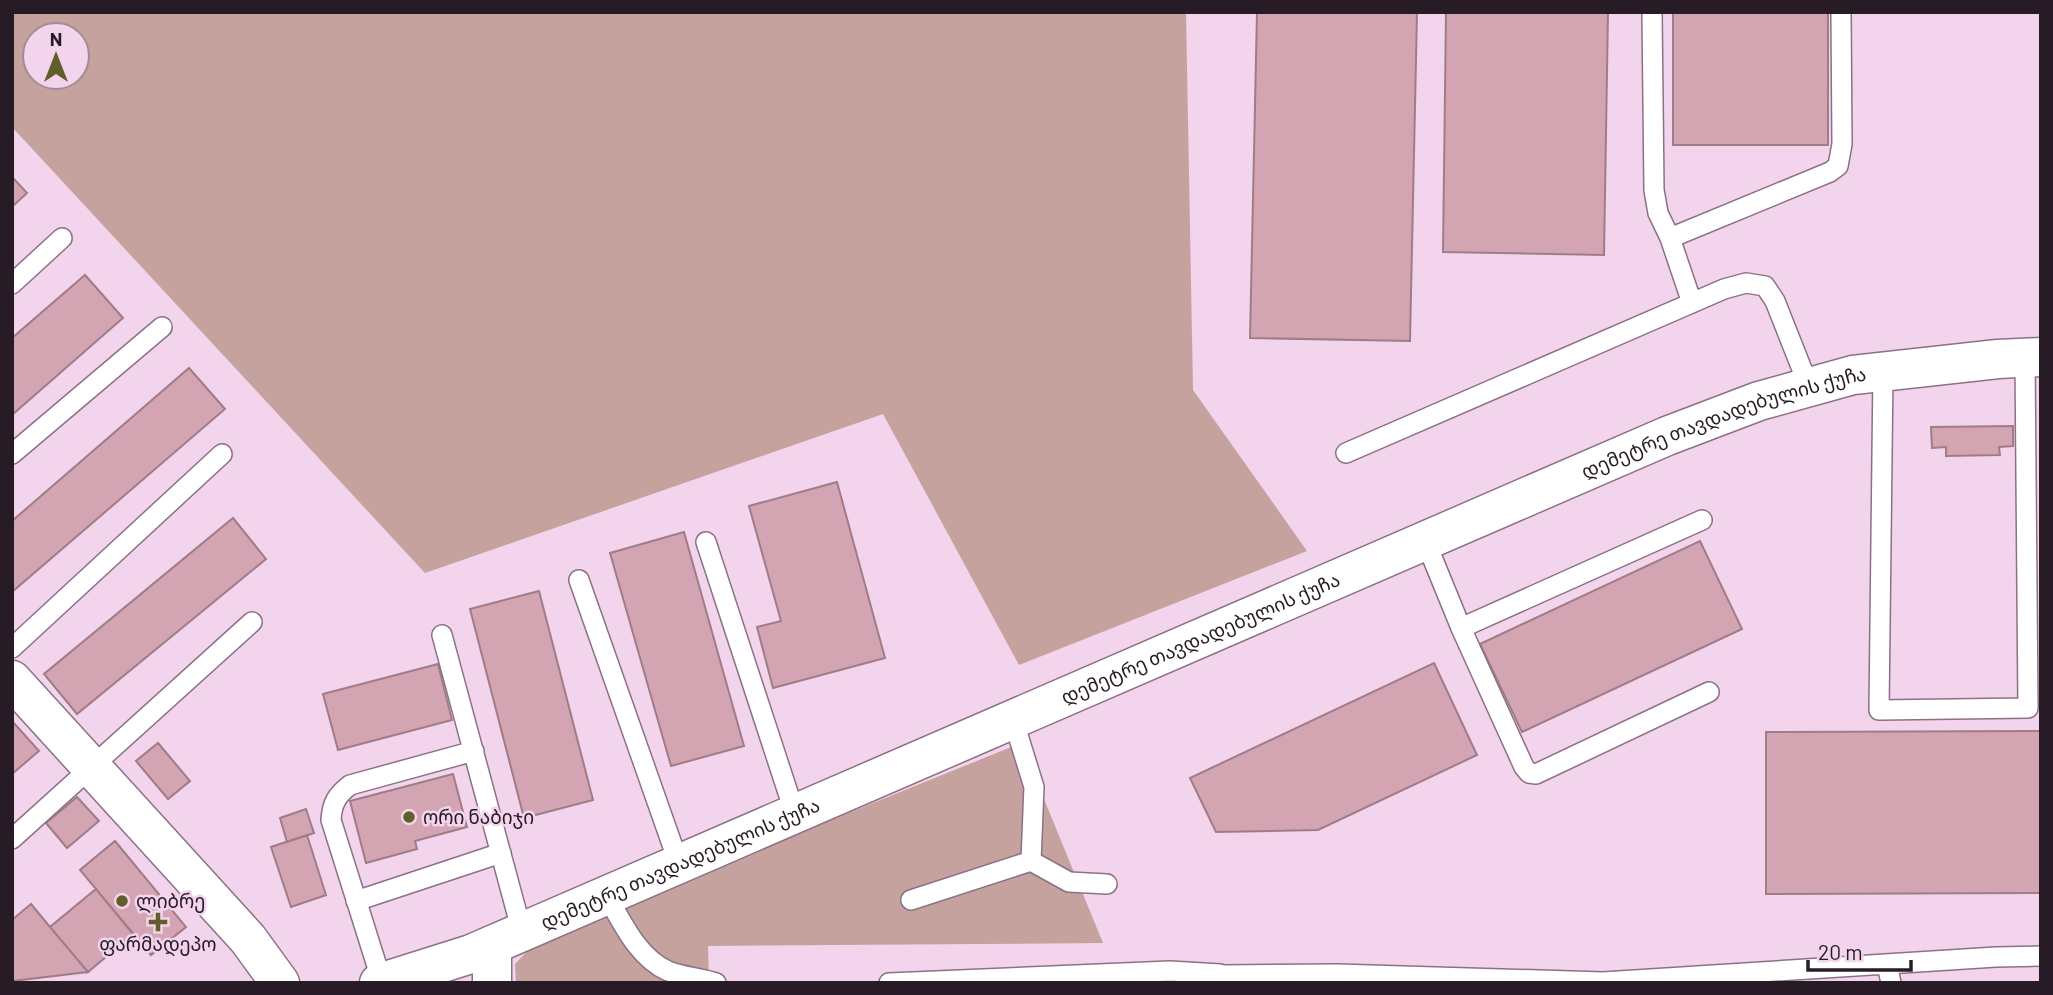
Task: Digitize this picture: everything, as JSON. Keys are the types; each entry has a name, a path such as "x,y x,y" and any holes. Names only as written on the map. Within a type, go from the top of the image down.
{"main road":[{"name":"დემეტრე თავდადებულის ქუჩა","path":"380,982 471,954 507,939 1667,436 1759,401 1853,375 2033,357"},
{"path":"12,680 247,939 280,983"},
{"path":"492,983 507,939"}],"lane":[{"path":"1652,12 1654,190 1658,213 1670,238 1692,303"},
{"path":"1670,238 1830,172 1838,166 1842,144 1841,12"},
{"path":"12,284 62,238"},
{"path":"1346,453 1724,289 1746,283 1765,286 1775,301 1809,387"},
{"path":"12,454 162,327"},
{"path":"1883,372 1879,710 2034,708 2033,357"},
{"path":"12,648 222,454"},
{"path":"1461,628 1702,520"},
{"path":"1425,540 1461,628 1529,773 1536,774 1709,692"},
{"path":"706,542 795,814"},
{"path":"579,580 679,864"},
{"path":"12,839 252,622"},
{"path":"442,635 501,853 507,939"},
{"path":"1013,719 1034,787 1031,861"},
{"path":"380,982 331,820 331,808 338,794 350,785 474,751"},
{"path":"356,901 501,853"},
{"path":"911,900 1031,861 1069,882 1107,884"},
{"path":"607,895 634,941 649,958 667,971 716,983"},
{"path":"889,983 1170,971 1223,975 1337,974 1603,982 1889,974 2041,956"},
{"path":"1202,983 1223,975"}],"shaded area":[{"path":"12,12 1186,12 1193,390 1307,551 1019,665 883,414 425,573 12,127"},
{"path":"1021,743 1103,943 708,946 709,983 516,983 515,964 540,938"}],"building":[{"path":"1257,12 1417,12 1410,341 1250,338"},
{"path":"1446,12 1608,12 1604,255 1443,252"},
{"path":"1673,12 1828,12 1828,145 1673,145"},
{"path":"12,177 27,193 12,207"},
{"path":"85,275 123,318 12,415 12,338"},
{"path":"189,368 225,409 12,592 12,521"},
{"path":"2013,426 2013,446 1999,447 2000,455 1946,456 1946,447 1932,448 1931,427"},
{"path":"837,482 885,658 773,688 757,627 781,621 749,506"},
{"path":"233,518 266,559 77,714 44,674"},
{"path":"684,532 744,746 671,766 610,553"},
{"path":"1700,541 1742,629 1522,732 1480,644"},
{"path":"539,591 593,800 524,818 470,609"},
{"path":"1434,663 1477,755 1318,830 1216,832 1190,778"},
{"path":"438,664 452,720 338,750 323,694"},
{"path":"12,721 39,751 12,774"},
{"path":"2041,731 2041,893 1766,894 1766,732"},
{"path":"158,743 190,781 168,799 136,761"},
{"path":"453,774 467,827 415,841 417,849 366,863 350,801"},
{"path":"77,797 99,821 67,848 46,823"},
{"path":"306,809 314,833 287,842 280,818"},
{"path":"307,835 326,895 291,907 271,847"},
{"path":"115,841 186,927 151,955 80,870"},
{"path":"96,889 133,934 88,972 50,927"},
{"path":"31,904 88,972 12,981 12,920"}],"place":[{"name":"ორი ნაბიჯი","path":"409,817"},
{"name":"ლიბრე","path":"122,901"},
{"name":"ფარმადეპო","path":"158,922"}]}
